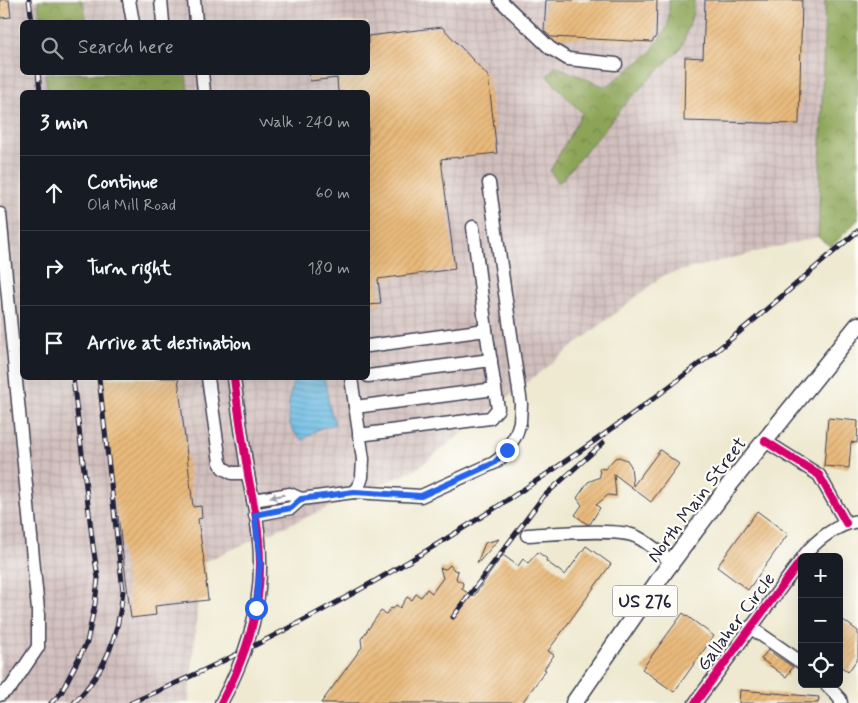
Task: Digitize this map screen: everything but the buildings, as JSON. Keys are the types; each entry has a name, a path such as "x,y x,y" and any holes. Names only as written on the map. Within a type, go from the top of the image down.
{"main road":[{"name":"North Main Street","path":"574,703 672,562 730,484 858,325"}],"street":[{"path":"129,0 133,20"},
{"path":"161,0 163,20"},
{"path":"194,0 196,20"},
{"path":"500,0 550,48 568,60 616,64"},
{"path":"202,75 204,90"},
{"path":"253,500 290,494 301,499 354,492 415,497 426,495 494,463 503,456 516,435 520,422 521,404 489,184"},
{"path":"0,214 38,610 38,646 11,687 0,695"},
{"path":"359,436 490,418 498,409 473,227"},
{"path":"370,346 486,330"},
{"path":"370,376 490,360"},
{"path":"208,380 222,468 232,473 248,473"},
{"path":"221,703 242,662 250,638 256,608 260,563 253,500 240,428 234,380"},
{"path":"353,380 363,470 360,483 354,492"},
{"path":"356,407 494,389"},
{"path":"765,441 819,475 852,522"},
{"path":"255,515 291,508 301,499"},
{"name":"Gallaher Circle","path":"807,553 813,544 852,522"},
{"path":"528,535 581,532 628,534 636,536 672,562"},
{"name":"Gallaher Circle","path":"695,703 798,565"},
{"path":"750,628 798,661"},
{"path":"830,688 840,699 841,703"}],"shaded area":[{"path":"0,0 825,0 818,237 664,275 415,470 201,563 189,703 0,703"}],"green space":[{"path":"38,0 82,0 87,20 40,20"},
{"path":"669,0 694,0 692,17 681,48 627,102 559,183 550,171 582,113 547,76 555,66 606,87 650,53 668,26"},
{"path":"825,0 858,0 858,220 831,247 818,237"},
{"path":"45,75 186,75 188,90 48,90"}],"water":[{"path":"294,380 325,381 329,405 335,424 318,429 303,440 294,432 291,426 288,412"}],"railway":[{"path":"29,0 32,20"},
{"path":"38,75 40,90"},
{"path":"131,703 283,631 358,591 502,504 640,409 707,358 858,231"},
{"path":"51,703 61,693 87,642 98,578 73,380"},
{"path":"74,703 95,678 109,652 118,623 123,591 99,380"},
{"path":"453,617 543,497 603,443"}],"cycle path":[{"path":"221,703 230,686 250,635 260,581 258,529 234,380"},
{"path":"765,441 819,475 846,523"},
{"path":"695,703 798,564"}],"route":[{"path":"256,608 260,580 260,563 255,515 291,508 301,499 354,492 415,497 426,495 494,463 507,450"}]}
